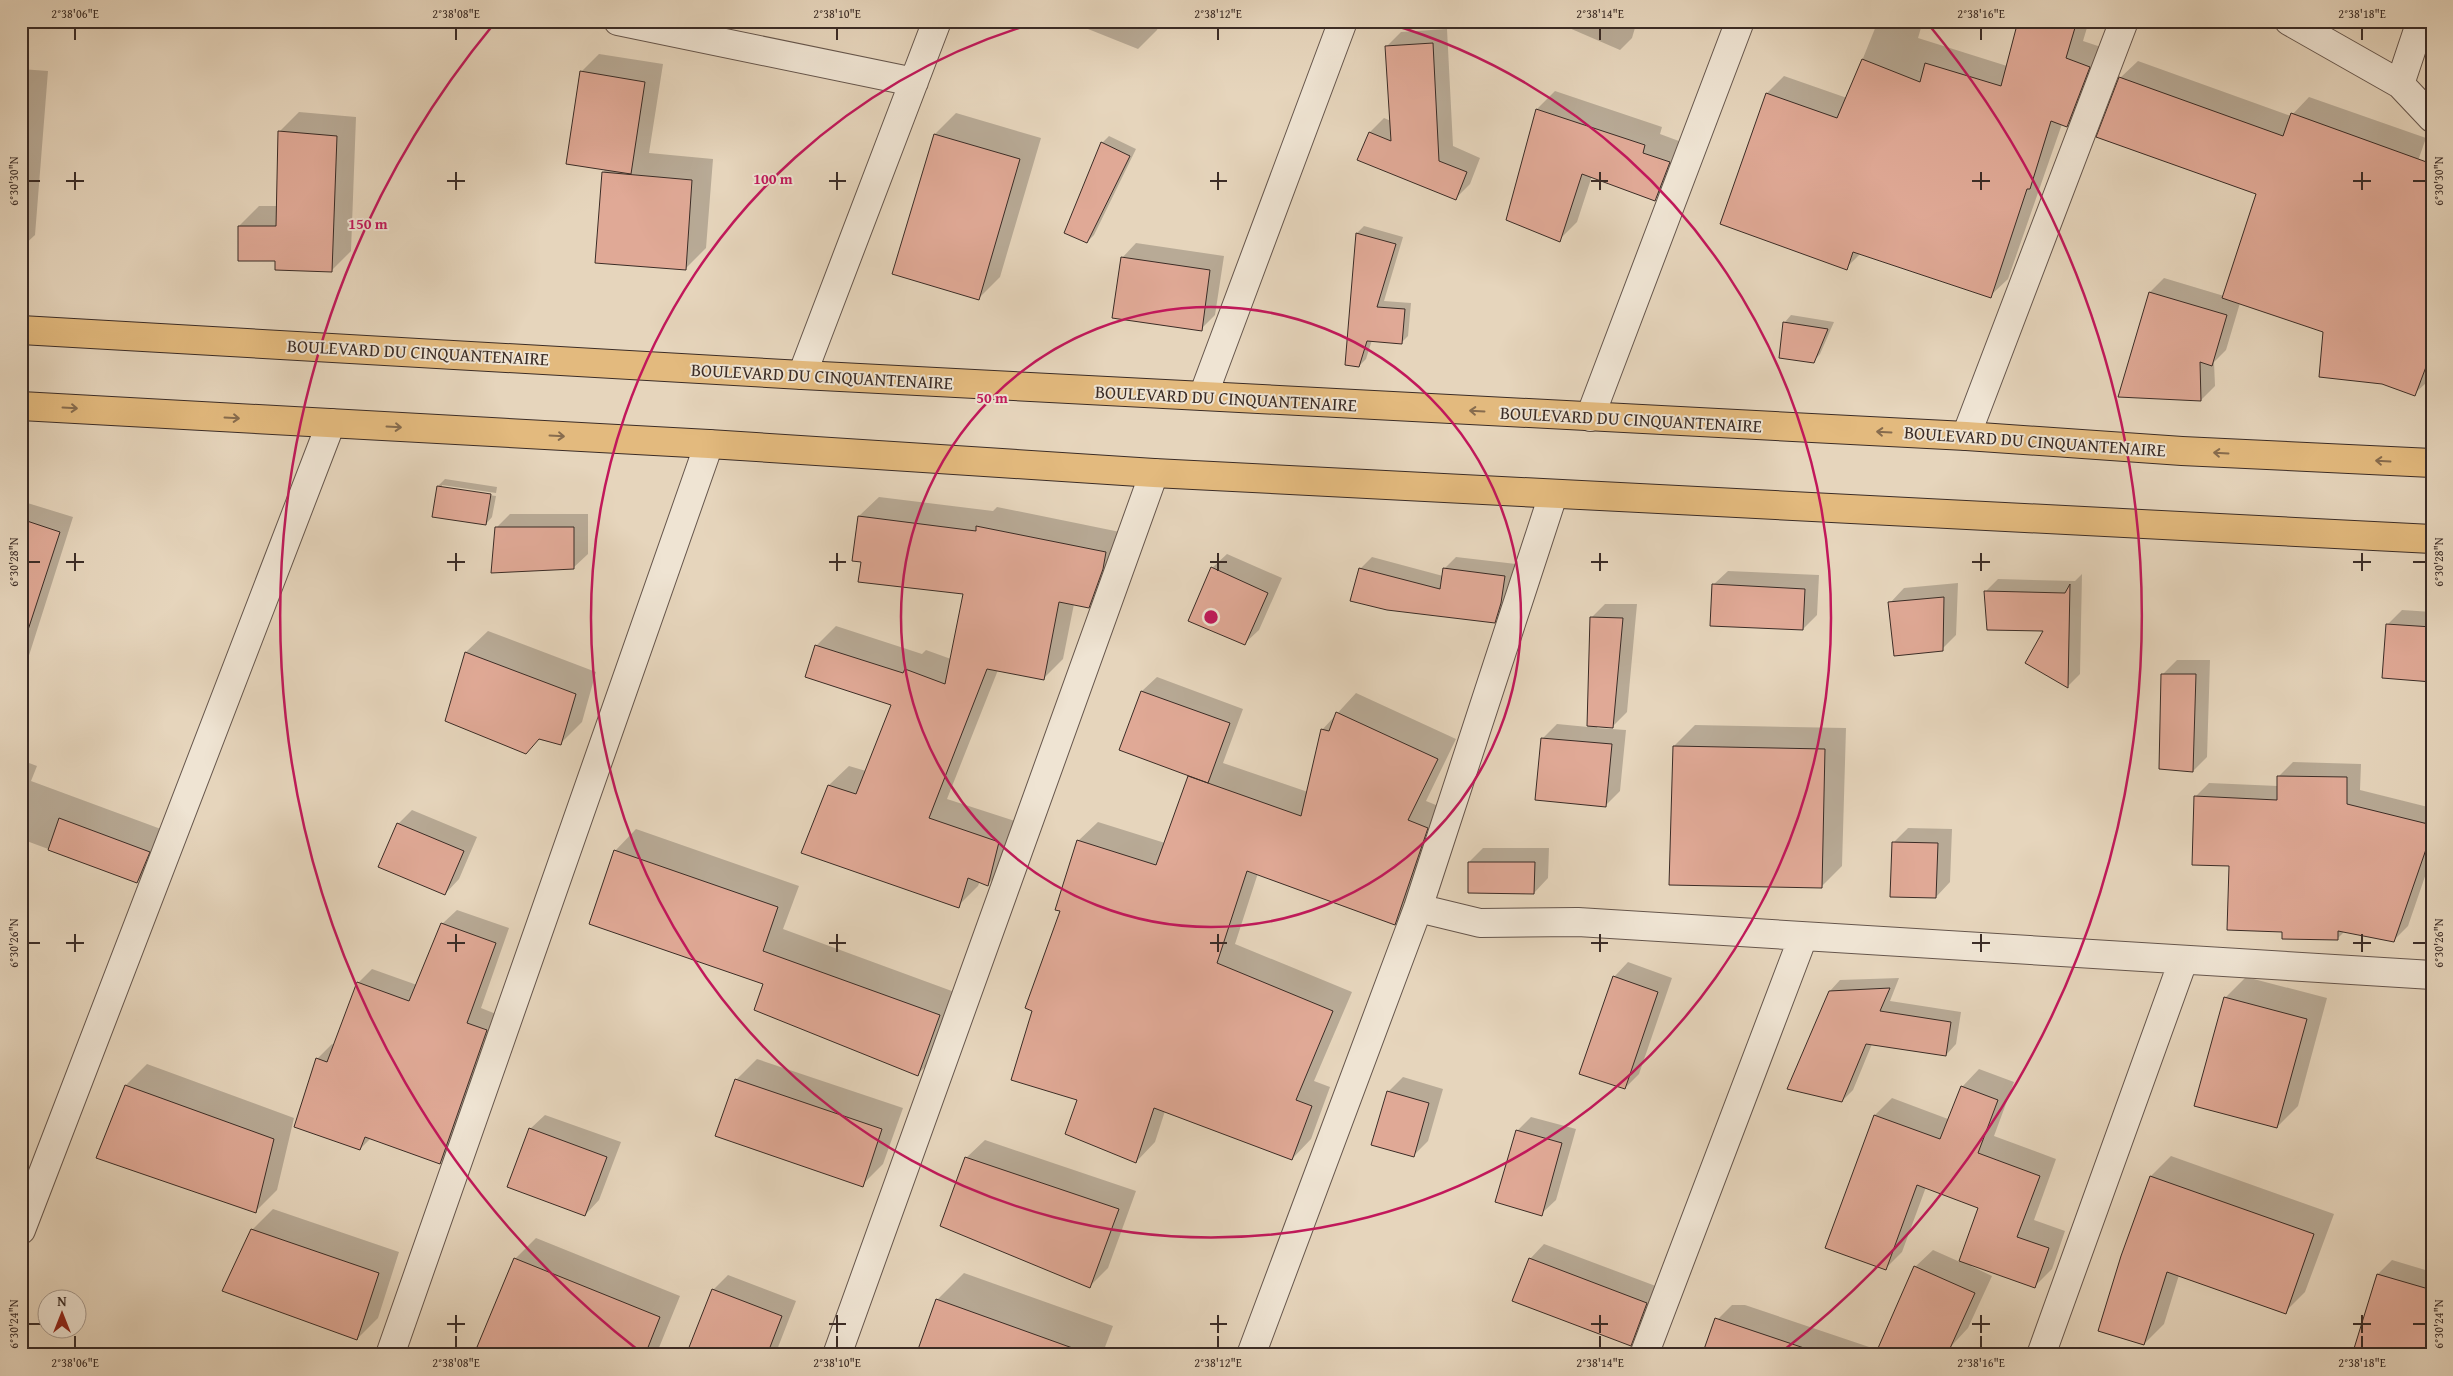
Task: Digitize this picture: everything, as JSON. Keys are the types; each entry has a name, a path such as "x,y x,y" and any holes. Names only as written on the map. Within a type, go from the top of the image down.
{"main road":[{"name":"BOULEVARD DU CINQUANTENAIRE","path":"21,330 802,375 1966,436 2182,451 2432,464"},
{"path":"21,406 709,444 1154,473 2432,538"}],"street":[{"path":"618,21 914,82"},
{"path":"802,375 937,21"},
{"path":"1203,396 1343,21"},
{"path":"1590,417 1740,21"},
{"path":"1966,436 2124,21"},
{"path":"2289,21 2400,84 2432,118"},
{"path":"2400,84 2421,21"},
{"path":"21,1230 331,423"},
{"path":"390,1355 709,444"},
{"path":"837,1355 1154,473"},
{"path":"1251,1355 1418,908 1553,494"},
{"path":"1418,908 1480,923 1578,922 2432,975"},
{"path":"1644,1355 1803,937"},
{"path":"2041,1355 2183,961"}],"building":[{"path":"2018,21 2077,21 2066,58 2090,67 2067,127 2051,121 2030,189 2027,189 1991,298 1853,252 1847,270 1720,224 1766,93 1837,118 1862,59 1920,82 1925,63 2001,86"},
{"path":"1433,43 1439,161 1467,172 1456,200 1357,160 1369,132 1391,141 1385,46"},
{"path":"580,71 645,82 631,174 566,164"},
{"path":"2119,77 2283,136 2291,113 2432,164 2432,351 2415,396 2382,384 2319,377 2323,332 2222,298 2256,194 2096,137"},
{"path":"1536,109 1645,145 1643,153 1670,162 1655,201 1582,174 1560,242 1506,220"},
{"path":"278,131 337,136 332,272 275,270 275,261 238,261 238,226 276,226"},
{"path":"934,134 1020,159 979,300 892,274"},
{"path":"1101,142 1130,156 1087,243 1064,233"},
{"path":"602,172 692,180 686,270 595,263"},
{"path":"1356,233 1396,244 1377,307 1405,309 1402,344 1367,341 1359,367 1345,365"},
{"path":"1121,257 1210,270 1202,331 1112,318"},
{"path":"2149,292 2227,315 2212,366 2200,362 2201,401 2118,397"},
{"path":"1783,322 1828,329 1814,363 1779,358"},
{"path":"437,486 491,494 486,525 432,517"},
{"path":"858,516 976,531 976,526 1106,552 1103,569 1089,608 1059,602 1044,680 987,669 929,818 999,842 988,886 968,878 959,908 801,853 828,785 856,794 891,705 805,677 815,645 903,673 905,669 945,684 963,594 858,582 861,562 852,561"},
{"path":"21,519 60,532 28,630 21,629"},
{"path":"495,527 574,527 574,569 491,573"},
{"path":"1211,567 1268,593 1245,645 1188,621"},
{"path":"1359,568 1440,589 1443,568 1505,576 1501,603 1495,623 1387,610 1350,601"},
{"path":"1712,584 1805,589 1803,630 1710,626"},
{"path":"2070,584 2068,688 2025,663 2043,631 1987,630 1984,591 2065,593"},
{"path":"1944,597 1943,651 1894,656 1888,602"},
{"path":"1590,617 1623,618 1613,728 1587,726"},
{"path":"2386,624 2432,627 2432,682 2382,678"},
{"path":"465,652 576,694 561,745 539,739 526,754 445,721"},
{"path":"2161,674 2196,674 2193,772 2159,769"},
{"path":"1141,691 1230,723 1208,783 1119,750"},
{"path":"1336,712 1438,759 1408,820 1428,828 1395,925 1247,871 1217,963 1333,1011 1296,1100 1312,1106 1292,1160 1154,1108 1136,1163 1065,1134 1077,1100 1011,1080 1032,1011 1025,1008 1060,911 1055,910 1077,840 1156,865 1188,776 1301,816 1321,729 1329,731"},
{"path":"1541,738 1612,744 1606,807 1535,800"},
{"path":"1673,746 1825,749 1822,888 1669,885"},
{"path":"2277,776 2347,777 2347,804 2432,825 2432,832 2394,942 2338,931 2338,940 2282,939 2282,932 2227,930 2229,866 2192,865 2194,796 2277,800"},
{"path":"59,818 150,852 137,883 48,850"},
{"path":"397,823 464,851 445,895 378,867"},
{"path":"1892,842 1938,843 1936,898 1890,897"},
{"path":"614,850 778,907 763,951 940,1015 918,1076 754,1010 763,984 589,924"},
{"path":"1468,862 1535,862 1534,894 1468,893"},
{"path":"441,923 496,943 467,1023 487,1030 440,1164 365,1137 360,1150 294,1127 316,1058 327,1062 357,982 409,1001"},
{"path":"1613,976 1658,992 1625,1089 1579,1074"},
{"path":"1890,988 1880,1011 1951,1022 1946,1056 1866,1044 1842,1102 1787,1089 1829,991"},
{"path":"2224,997 2307,1019 2277,1128 2194,1106"},
{"path":"735,1079 882,1129 863,1187 715,1136"},
{"path":"125,1085 274,1139 256,1213 96,1158"},
{"path":"1961,1086 1998,1100 1978,1153 2040,1176 2017,1237 2049,1248 2035,1288 1959,1261 1978,1208 1917,1185 1886,1270 1825,1248 1874,1115 1940,1139"},
{"path":"1387,1091 1429,1103 1414,1157 1371,1145"},
{"path":"529,1128 607,1157 585,1216 507,1187"},
{"path":"1516,1130 1562,1143 1542,1216 1495,1202"},
{"path":"965,1157 1119,1209 1090,1288 940,1226"},
{"path":"2150,1176 2314,1234 2286,1314 2167,1272 2144,1345 2098,1331 2121,1256"},
{"path":"251,1229 379,1273 357,1340 222,1291"},
{"path":"514,1258 660,1317 645,1355 496,1355 477,1347"},
{"path":"1529,1258 1647,1303 1631,1346 1512,1301"},
{"path":"1914,1266 1975,1293 1947,1355 1875,1355"},
{"path":"2377,1274 2432,1290 2432,1339 2427,1355 2352,1355"},
{"path":"712,1289 782,1316 767,1355 686,1355"},
{"path":"936,1299 1078,1350 1077,1355 916,1355"},
{"path":"1715,1318 1807,1349 1806,1355 1702,1355"}]}
